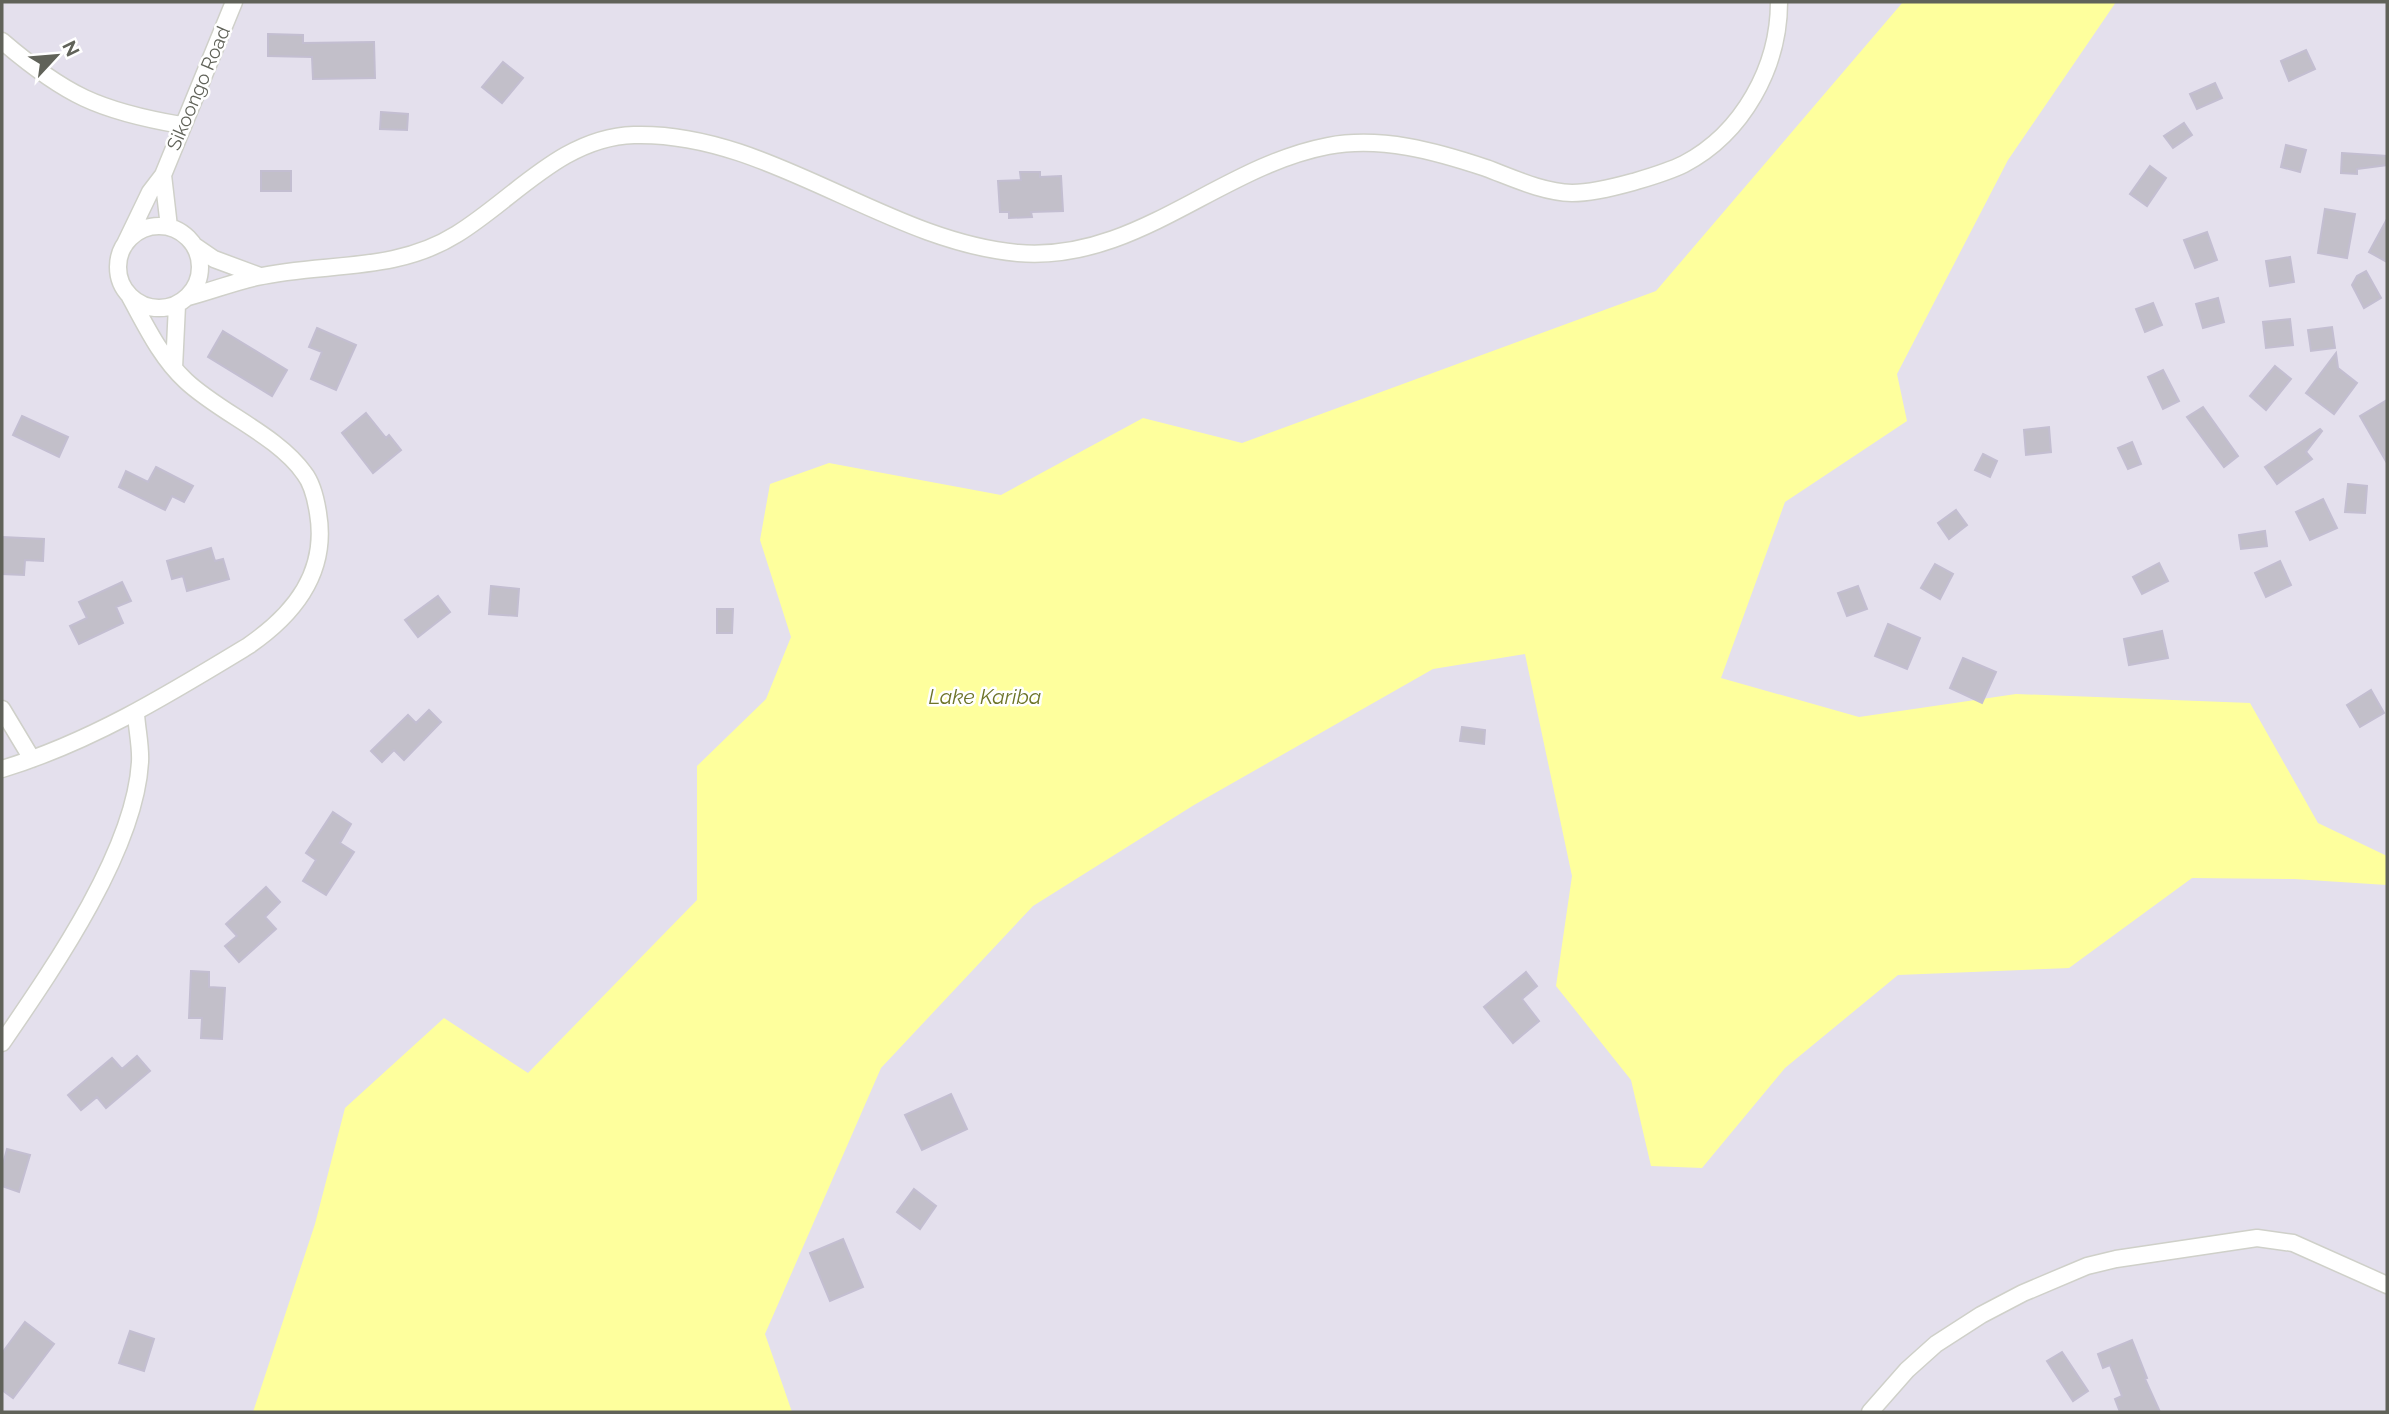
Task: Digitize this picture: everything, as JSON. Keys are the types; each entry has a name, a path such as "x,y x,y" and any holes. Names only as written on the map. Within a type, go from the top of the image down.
{"street":[{"name":"Sikoongo Road","path":"163,175 181,125 234,2"},
{"path":"130,297 152,308 260,276 380,264 419,253 458,233 556,160 597,143 629,135 664,136 729,151 930,233 980,248 1050,255 1074,253 1120,237 1280,159 1332,145 1412,146 1531,185 1573,193 1622,185 1686,163 1725,134 1753,99 1773,57 1779,2"},
{"path":"2,41 25,61 89,103 124,115 181,125"},
{"path":"163,175 169,227"},
{"path":"2,769 32,759 136,714 266,634 313,578 321,533 316,502 305,473 277,447 203,397 174,368 161,352 118,273 124,246 150,192 163,175"},
{"path":"124,246 144,229 169,227 184,234 195,246 214,258 260,276"},
{"path":"174,368 183,301 200,273 195,246"},
{"path":"2,709 32,759"},
{"path":"2,1043 36,994 125,833 140,763 136,714"},
{"path":"1870,1412 1907,1370 1936,1344 1981,1315 2023,1293 2087,1266 2116,1259 2257,1238 2293,1244 2387,1284"}],"water":[{"name":"Lake Kariba","path":"1903,2 2116,2 2008,160 1897,374 1907,421 1785,502 1721,678 1859,717 2016,694 2250,703 2318,823 2387,856 2387,885 2294,879 2192,878 2069,968 1898,975 1785,1068 1702,1168 1651,1166 1631,1080 1556,986 1572,876 1525,654 1433,669 1194,805 1033,906 881,1068 765,1334 792,1412 253,1412 315,1224 345,1108 444,1018 528,1073 697,900 697,766 766,699 791,637 760,540 770,484 829,463 1001,495 1143,418 1242,443 1656,291"}],"building":[{"path":"268,34 303,35 303,43 374,42 375,78 313,79 312,57 268,56"},
{"path":"2306,50 2315,69 2289,81 2281,61"},
{"path":"503,62 523,78 502,103 482,87"},
{"path":"2215,83 2222,98 2197,109 2190,94"},
{"path":"381,112 408,114 407,130 380,129"},
{"path":"2184,123 2192,135 2173,148 2164,136"},
{"path":"2286,145 2306,150 2300,172 2281,167"},
{"path":"2342,153 2387,156 2387,165 2357,169 2357,174 2341,173"},
{"path":"2150,166 2166,178 2147,206 2130,194"},
{"path":"261,171 291,171 291,191 261,191"},
{"path":"1020,172 1040,172 1040,177 1061,176 1063,211 1031,212 1032,217 1009,218 1009,212 1000,212 998,181 1021,180"},
{"path":"2325,209 2355,214 2347,258 2318,253"},
{"path":"2387,219 2387,262 2369,252"},
{"path":"2207,232 2217,260 2195,268 2184,240"},
{"path":"2290,257 2294,282 2270,286 2266,261"},
{"path":"2366,271 2381,298 2364,308 2352,285 2357,276"},
{"path":"2218,298 2224,322 2203,328 2196,304"},
{"path":"2153,303 2162,325 2145,332 2136,309"},
{"path":"2290,319 2293,345 2266,348 2263,322"},
{"path":"2332,327 2335,348 2311,351 2308,330"},
{"path":"317,328 356,345 336,390 311,379 322,352 309,347"},
{"path":"223,331 287,370 272,396 208,357"},
{"path":"2336,353 2338,368 2357,383 2334,414 2306,393"},
{"path":"2275,366 2291,379 2266,410 2250,396"},
{"path":"2163,370 2179,401 2163,409 2148,377"},
{"path":"2387,400 2387,463 2360,416"},
{"path":"2203,407 2238,456 2224,467 2187,417"},
{"path":"366,413 386,438 389,435 401,450 373,473 342,433"},
{"path":"22,416 68,437 59,457 13,435"},
{"path":"2049,427 2051,452 2026,455 2024,430"},
{"path":"2320,429 2322,431 2306,452 2312,459 2277,484 2265,467"},
{"path":"2132,442 2141,464 2128,469 2118,448"},
{"path":"1983,454 1997,461 1990,477 1975,470"},
{"path":"156,467 193,486 184,502 172,496 165,510 119,487 126,471 148,482"},
{"path":"2348,484 2367,486 2365,513 2345,512"},
{"path":"2323,499 2337,528 2310,540 2296,512"},
{"path":"1956,510 1967,525 1949,539 1938,523"},
{"path":"2265,531 2267,546 2241,549 2239,535"},
{"path":"2,537 44,539 43,561 25,560 24,575 2,574"},
{"path":"211,548 215,561 223,559 229,579 187,591 183,576 172,579 167,561"},
{"path":"2280,561 2291,585 2266,597 2255,573"},
{"path":"2159,563 2168,581 2142,594 2133,577"},
{"path":"1935,564 1953,574 1940,599 1921,588"},
{"path":"122,582 131,601 116,607 123,623 79,644 70,626 87,618 79,602"},
{"path":"491,586 519,589 517,616 489,614"},
{"path":"1858,586 1867,609 1847,616 1838,593"},
{"path":"438,596 450,612 418,637 405,620"},
{"path":"717,609 733,609 732,633 717,633"},
{"path":"1888,624 1920,638 1907,669 1875,656"},
{"path":"2162,631 2168,658 2129,665 2124,639"},
{"path":"1963,658 1996,672 1982,703 1950,688"},
{"path":"2371,690 2384,713 2360,727 2347,705"},
{"path":"429,710 441,722 404,760 394,750 382,762 371,751 408,715 416,723"},
{"path":"1462,727 1485,730 1484,744 1460,741"},
{"path":"333,812 351,824 340,843 354,852 326,895 303,881 316,860 306,853"},
{"path":"266,887 280,902 265,917 276,929 239,962 225,946 237,936 226,924"},
{"path":"191,971 209,972 209,987 225,988 222,1039 201,1038 202,1018 189,1018"},
{"path":"1526,972 1537,986 1522,999 1539,1021 1513,1043 1484,1007"},
{"path":"137,1056 150,1071 106,1108 97,1097 81,1110 68,1095 112,1058 122,1069"},
{"path":"951,1094 967,1129 922,1150 905,1115"},
{"path":"7,1149 30,1155 19,1192 2,1186 2,1168"},
{"path":"914,1189 936,1206 920,1229 897,1212"},
{"path":"843,1239 863,1287 830,1301 810,1253"},
{"path":"25,1322 54,1344 13,1398 2,1390 2,1353"},
{"path":"130,1331 154,1339 144,1371 119,1363"},
{"path":"2132,1340 2160,1412 2120,1412 2115,1399 2122,1396 2110,1365 2103,1368 2098,1354"},
{"path":"2062,1352 2088,1391 2073,1401 2047,1361"}]}
